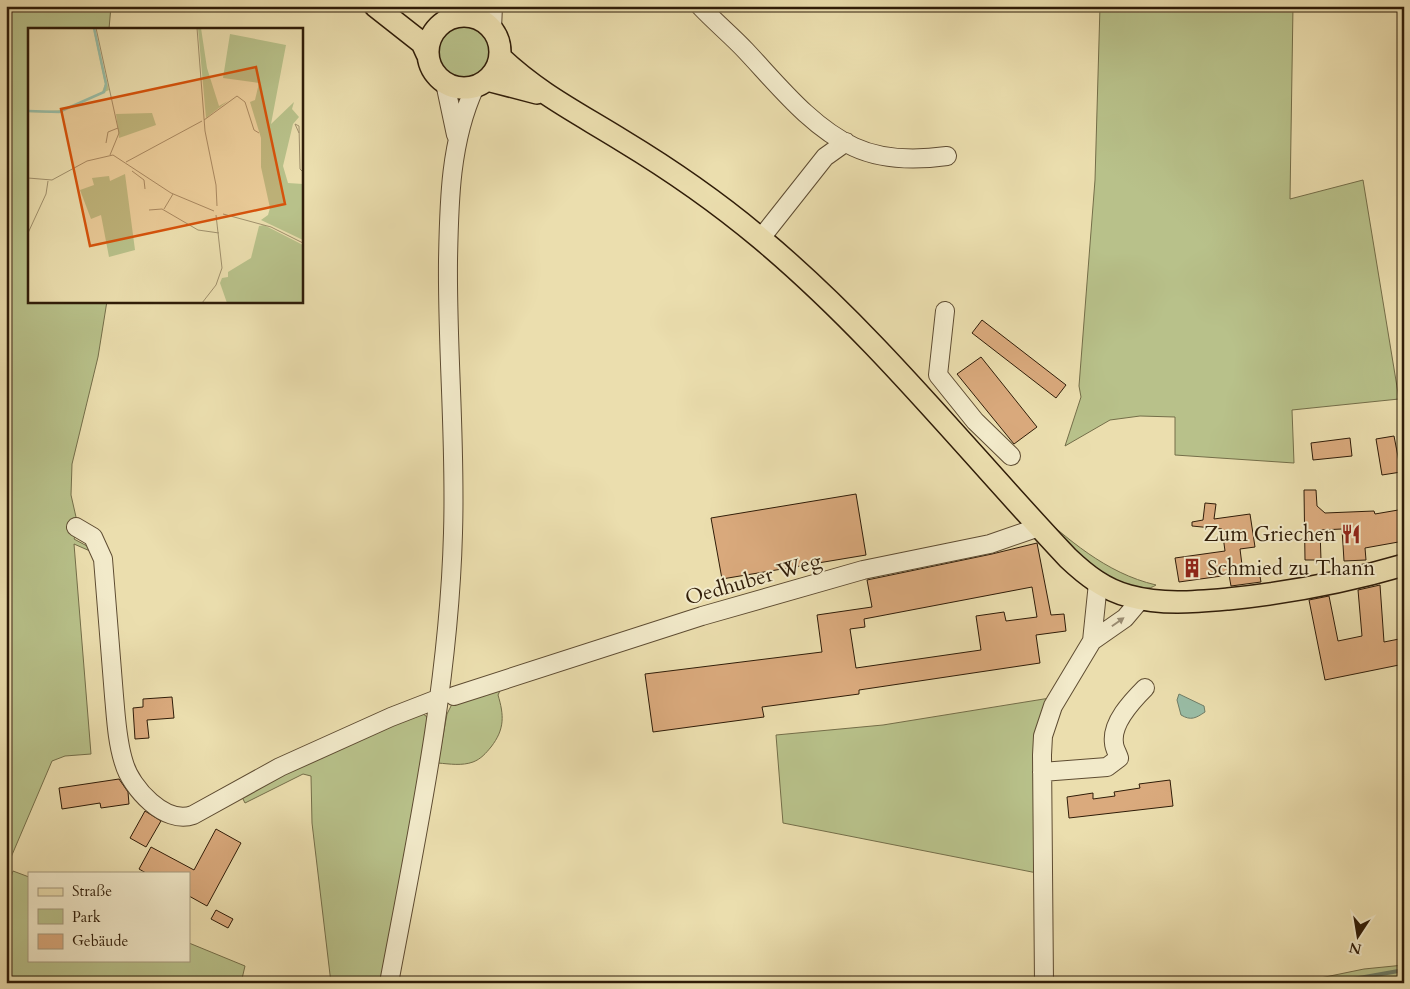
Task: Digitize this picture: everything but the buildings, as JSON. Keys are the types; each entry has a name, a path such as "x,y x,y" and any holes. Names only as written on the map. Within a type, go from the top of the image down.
{"main road":[{"path":"375,6 422,43 434,74 445,83 456,88 481,83 545,95"},
{"path":"379,6 415,21 441,23"},
{"path":"427,54 428,43 433,32 441,23 472,11 476,18 492,29 500,44 500,57 497,68 481,83"},
{"path":"500,57 545,95 663,166 761,238 827,298 958,437 1039,527 1083,572 1098,583 1140,599 1177,603 1247,597 1306,588 1404,565"}],"street":[{"path":"492,29 493,6"},
{"path":"700,6 801,108 846,142 855,147 876,153 900,157 924,159 947,156"},
{"path":"389,983 447,697 454,534 448,308 448,232 456,140 445,83"},
{"path":"456,140 481,83"},
{"path":"761,238 825,157 846,142"},
{"path":"945,311 938,375 976,421 1011,456"},
{"path":"958,437 976,421"},
{"name":"Oedhuber Weg","path":"76,527 93,537 103,559 116,717 124,764 131,779 142,792 170,815 181,818 193,815 280,767 391,717 447,697 702,616 854,573 990,544 1039,527"},
{"path":"1044,983 1043,736 1047,718 1092,641 1098,583"},
{"path":"1092,641 1125,618 1140,599"},
{"path":"1042,772 1106,767 1120,758 1113,742 1117,726 1134,699 1145,688"}],"green space":[{"path":"6,6 111,6 109,28 28,28 28,302 107,302 98,357 72,464 71,495 76,517 70,531 77,533 74,539 87,546 91,540 99,563 90,551 74,544 91,754 65,756 52,761 6,869"},
{"path":"1100,6 1293,6 1290,199 1363,180 1399,399 1292,410 1294,463 1175,455 1175,417 1140,416 1110,420 1065,446 1081,397 1079,386 1095,180"},
{"path":"463,24 479,29 487,37 492,53 487,69 479,77 463,82 447,77 439,69 434,53 439,37 447,29"},
{"path":"1030,506 1088,553 1120,572 1156,585 1148,588 1133,586 1103,574 1077,554"},
{"path":"504,682 498,695 502,715 501,728 491,747 481,758 473,762 460,764 438,763 447,714 453,702"},
{"path":"1050,698 1037,873 783,823 776,735 883,725"},
{"path":"420,712 430,722 383,983 331,983 312,823 311,776 303,774 245,803 240,793"},
{"path":"13,871 28,877 28,962 190,962 190,943 245,966 241,983 6,983 6,879 10,880"},
{"path":"1404,965 1404,978 1376,983 1296,983 1364,969"}],"shaded area":[{"path":"1179,694 1204,706 1205,712 1193,718 1181,715 1177,700"}],"waterway":[{"path":"1331,983 1404,970"}],"place":[{"name":"Zum Griechen","path":"1351,534"},
{"name":"Schmied zu Thann","path":"1192,568"}]}
